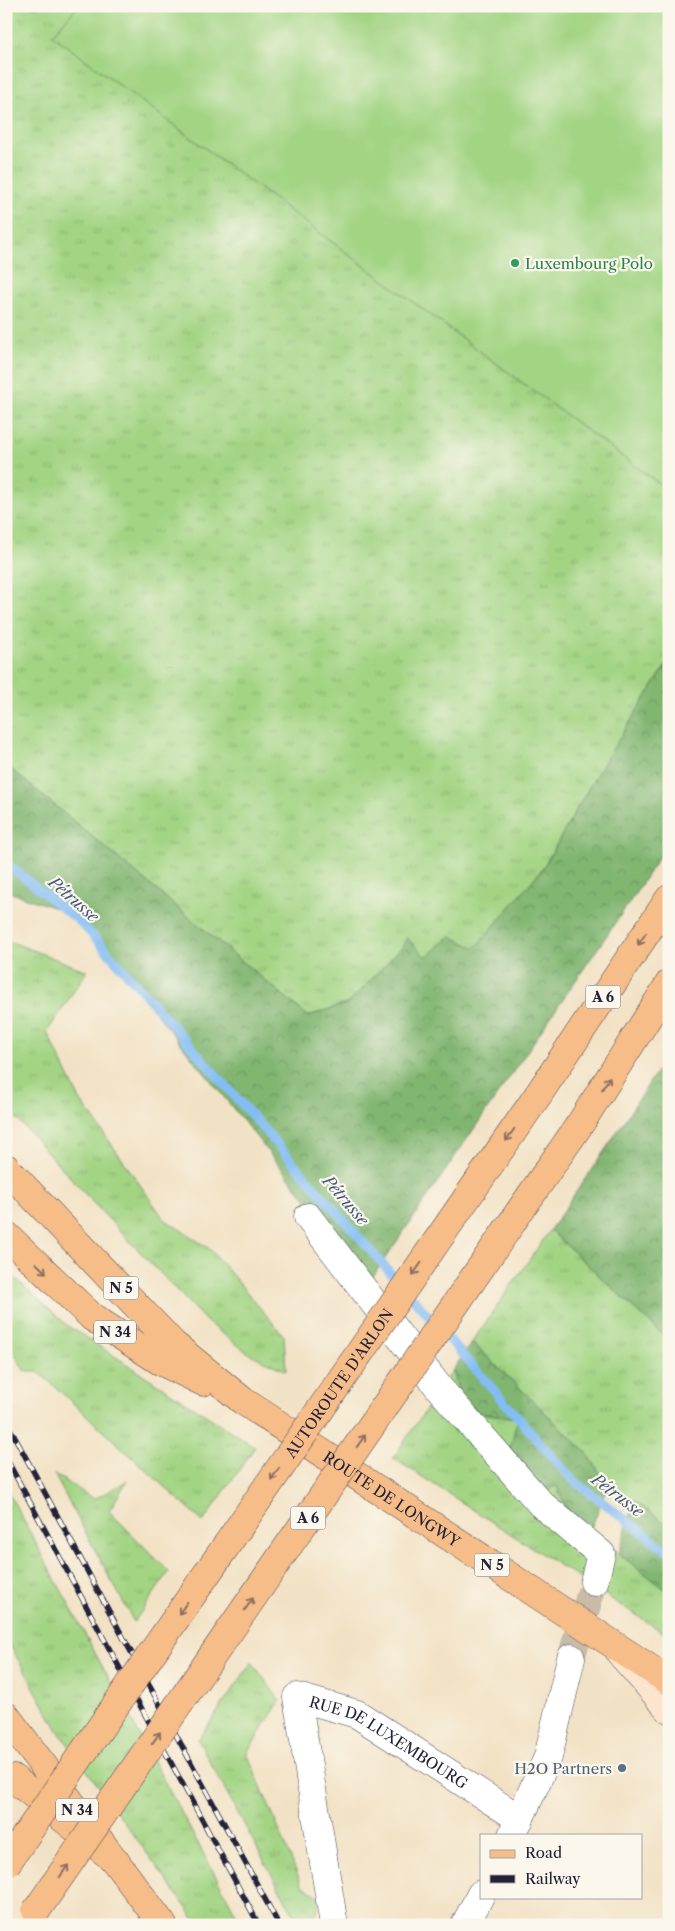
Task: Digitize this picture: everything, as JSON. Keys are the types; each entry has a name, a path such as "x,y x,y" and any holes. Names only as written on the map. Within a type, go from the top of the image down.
{"main road":[{"name":"AUTOROUTE D'ARLON","path":"6,1864 538,1095 669,899"},
{"name":"A 6","path":"32,1918 580,1124 669,984"},
{"name":"ROUTE DE LONGWY","path":"6,1168 173,1344 243,1400 669,1681"},
{"name":"N 34","path":"6,1235 92,1317 160,1362 243,1400"},
{"path":"610,1642 669,1709"},
{"name":"N 34","path":"6,1716 163,1925"},
{"path":"6,1778 14,1779 115,1860"}],"street":[{"path":"308,1217 440,1390 541,1504 601,1554 594,1582"},
{"name":"RUE DE LUXEMBOURG","path":"334,1925 296,1697 357,1714 516,1827 548,1758 571,1658"},
{"path":"465,1925 480,1896"}],"green space":[{"path":"6,6 78,6 52,35 669,491 669,661 598,772 543,868 475,949 426,957 407,939 404,945 349,1003 308,1016 6,765"},
{"name":"Luxembourg Polo","path":"78,6 669,6 669,491 52,35"},
{"path":"669,661 669,841 635,894 369,1282 307,1200 98,941 76,918 67,912 6,891 6,765 308,1016 349,1003 404,945 407,938 426,957 450,936 475,948 543,868 598,772"},
{"path":"6,940 87,971 47,1032 79,1098 164,1219 210,1249 284,1336 286,1371 248,1353 207,1322 100,1210 9,1110 11,1095 6,1091"},
{"path":"669,1053 669,1336 662,1334 550,1230"},
{"path":"550,1230 662,1334 669,1336 669,1526 634,1500 608,1485 587,1453 472,1342"},
{"path":"6,1270 68,1326 255,1447 203,1522 39,1372 25,1372 6,1338"},
{"path":"472,1342 587,1453 608,1485 590,1531 568,1513 557,1486 543,1490 509,1452 518,1418 472,1412 460,1397 453,1370"},
{"path":"453,1370 460,1397 472,1412 518,1418 557,1486 568,1513 669,1592 669,1636 393,1458"},
{"path":"54,1474 94,1499 127,1481 109,1511 169,1572 134,1622"},
{"path":"6,1488 242,1925 199,1925 59,1732 6,1638"},
{"path":"634,1500 669,1526 669,1592 619,1554"},
{"path":"252,1662 280,1701 247,1753 302,1885 320,1897 315,1920 297,1921 198,1740"}],"waterway":[{"name":"Pétrusse","path":"6,863 76,918 98,941 573,1480 669,1552"}],"tunnel":[{"path":"571,1658 594,1582"}],"railway":[{"path":"6,1421 279,1925"},
{"path":"6,1458 259,1925"}],"place":[{"name":"Luxembourg Polo","path":"515,263"},
{"name":"H2O Partners","path":"622,1768"}]}
